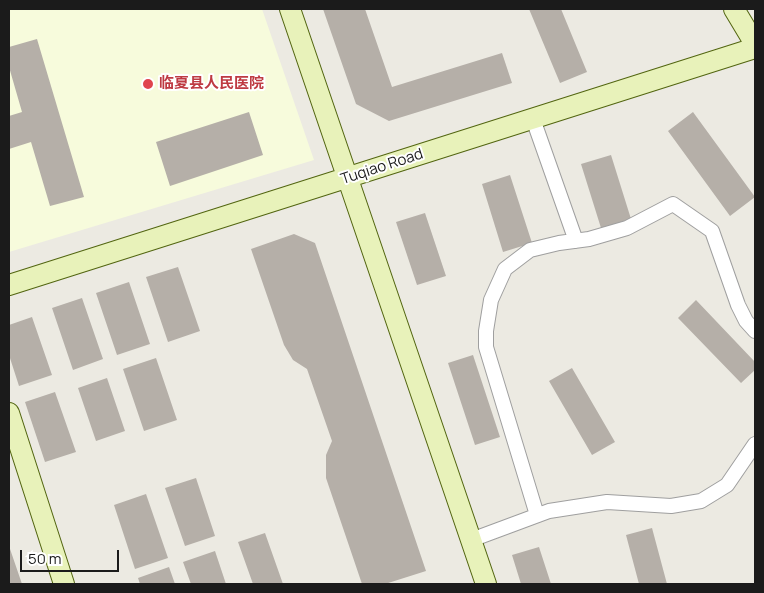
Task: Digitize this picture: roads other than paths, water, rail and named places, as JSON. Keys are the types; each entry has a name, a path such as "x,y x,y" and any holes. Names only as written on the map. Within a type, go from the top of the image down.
{"street":[{"path":"290,9 349,177 486,584"},
{"path":"734,9 755,44"},
{"name":"Tuqiao Road","path":"9,285 755,48"},
{"path":"533,119 576,241"},
{"path":"537,515 486,347 488,316 495,290 505,269 530,250 589,239 627,228 674,204 712,231 738,305 746,321 755,331"},
{"path":"9,413 64,584"},
{"path":"471,540 549,511 607,502 670,506 700,501 727,485 755,444"}],"place":[{"name":"临夏县人民医院","path":"148,84"}]}
